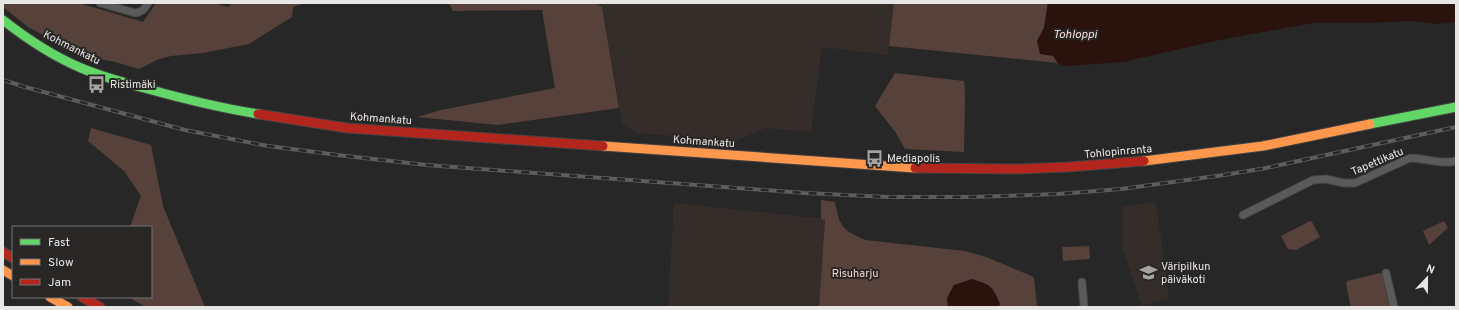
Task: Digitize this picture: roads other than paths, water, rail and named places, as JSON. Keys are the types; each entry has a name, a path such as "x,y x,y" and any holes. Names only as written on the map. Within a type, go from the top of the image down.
{"street":[{"path":"100,3 135,13 145,9 148,3"},
{"name":"Kohmankatu","path":"3,20 28,38 67,61 101,75 197,102 262,115 347,128 777,158"},
{"name":"Tohlopinranta","path":"777,158 930,169 1011,169 1137,162 1263,146 1456,107"},
{"name":"Tapettikatu","path":"1242,215 1313,180 1326,179 1344,183 1355,183 1410,158 1418,158 1439,163 1456,161"},
{"path":"3,252 12,257"},
{"path":"3,270 12,275"},
{"path":"1386,273 1394,307"},
{"path":"1082,282 1084,307"},
{"path":"52,298 68,307"},
{"path":"84,298 100,307"}],"water":[{"name":"Tohloppi","path":"1048,3 1456,3 1456,22 1439,24 1411,21 1313,23 1219,40 1123,62 1065,66 1058,63 1053,56 1040,54 1037,41 1044,28"},
{"path":"972,279 993,289 1000,304 998,307 948,307 947,298 954,285"}],"railway":[{"path":"3,80 185,130 268,146 427,165 805,193 888,197 971,197 1058,194 1121,189 1266,168 1456,127"}],"place":[{"name":"Ristimäki","path":"97,84"},
{"name":"Mediapolis","path":"874,158"},
{"name":"Väripilkun päiväkoti","path":"1148,272"}],"park label":[{"name":"Risuharju","path":"855,273"}]}
